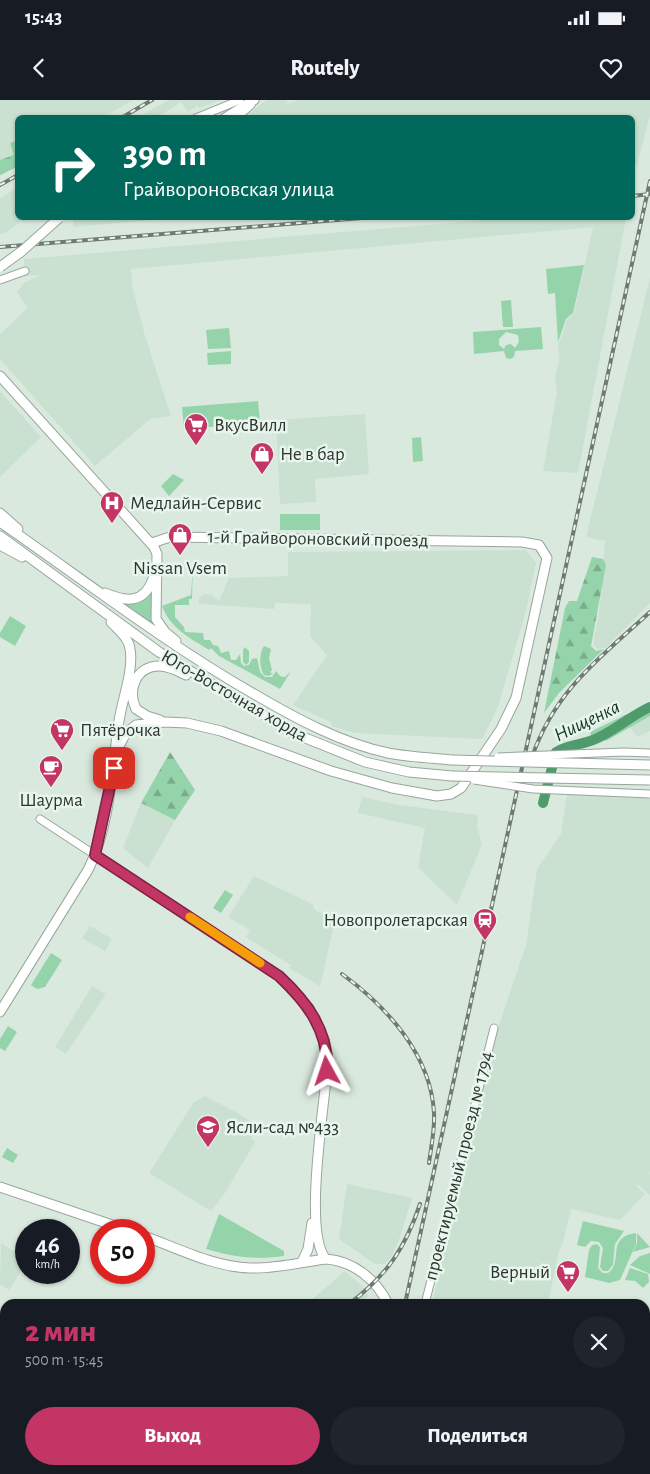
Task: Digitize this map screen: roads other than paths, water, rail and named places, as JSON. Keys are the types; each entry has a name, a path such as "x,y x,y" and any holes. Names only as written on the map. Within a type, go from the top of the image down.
{"main road":[{"path":"230,115 254,100"},
{"path":"0,266 22,251 57,220"},
{"path":"0,376 152,544 157,554 155,612 159,625 206,665"},
{"path":"0,513 48,555"},
{"name":"Юго-Восточная хорда","path":"0,522 166,640 278,708 340,738 388,753 452,760 650,765"},
{"name":"Юго-Восточная хорда","path":"0,536 159,652 231,697 293,733 365,762 409,772 452,776 650,780"},
{"name":"1-й Грайвороновский проезд","path":"152,544 170,537 530,542 538,544 547,558 516,698 500,729 461,788 451,794 437,796 392,788 331,771 221,731 187,723 165,722"},
{"path":"0,545 56,576"},
{"path":"92,587 115,597 137,599 147,592 156,572"},
{"path":"0,1012 95,855 117,750 119,721 131,657 130,648 122,633 84,598"},
{"path":"165,722 141,713 133,703 133,684 141,672 149,668 158,666 176,670 231,697"},
{"path":"117,750 126,733 136,725 165,722"},
{"path":"95,855 279,976 309,1008 324,1039 328,1058 316,1203 308,1249 302,1262"},
{"path":"0,1187 95,1219"},
{"path":"316,1203 317,1235 322,1253 326,1259"},
{"path":"155,1240 236,1267 260,1268 326,1259 343,1262 366,1275 384,1299"}],"street":[{"path":"203,115 240,100"},
{"path":"240,115 258,100"},
{"path":"0,280 25,271"},
{"path":"452,760 624,752 650,753"},
{"path":"452,776 533,789 650,794"},
{"path":"40,820 95,855"},
{"name":"проектируемый проезд № 1794","path":"426,1299 494,1028"}],"waterway":[{"name":"Нищенка","path":"543,803 556,752 600,737 650,707"}],"railway":[{"path":"126,115 152,100"},
{"path":"0,185 15,177"},
{"path":"406,1299 650,181"},
{"path":"635,196 650,194"},
{"path":"0,247 337,220"},
{"path":"532,757 542,733 566,694 597,660 650,612"},
{"path":"342,974 375,1001 390,1017 404,1034 425,1071 434,1113 429,1163"},
{"path":"356,1299 374,1283 393,1260 408,1235 420,1204"}],"place":[{"name":"ВкусВилл","path":"196,446"},
{"name":"Не в бар","path":"262,475"},
{"name":"Медлайн-Сервис","path":"112,524"},
{"name":"Nissan Vsem","path":"180,556"},
{"name":"Пятёрочка","path":"62,751"},
{"name":"Шаурма","path":"51,788"},
{"name":"Новопролетарская","path":"485,941"},
{"name":"Ясли-сад №433","path":"208,1148"},
{"name":"Верный","path":"568,1293"}]}
